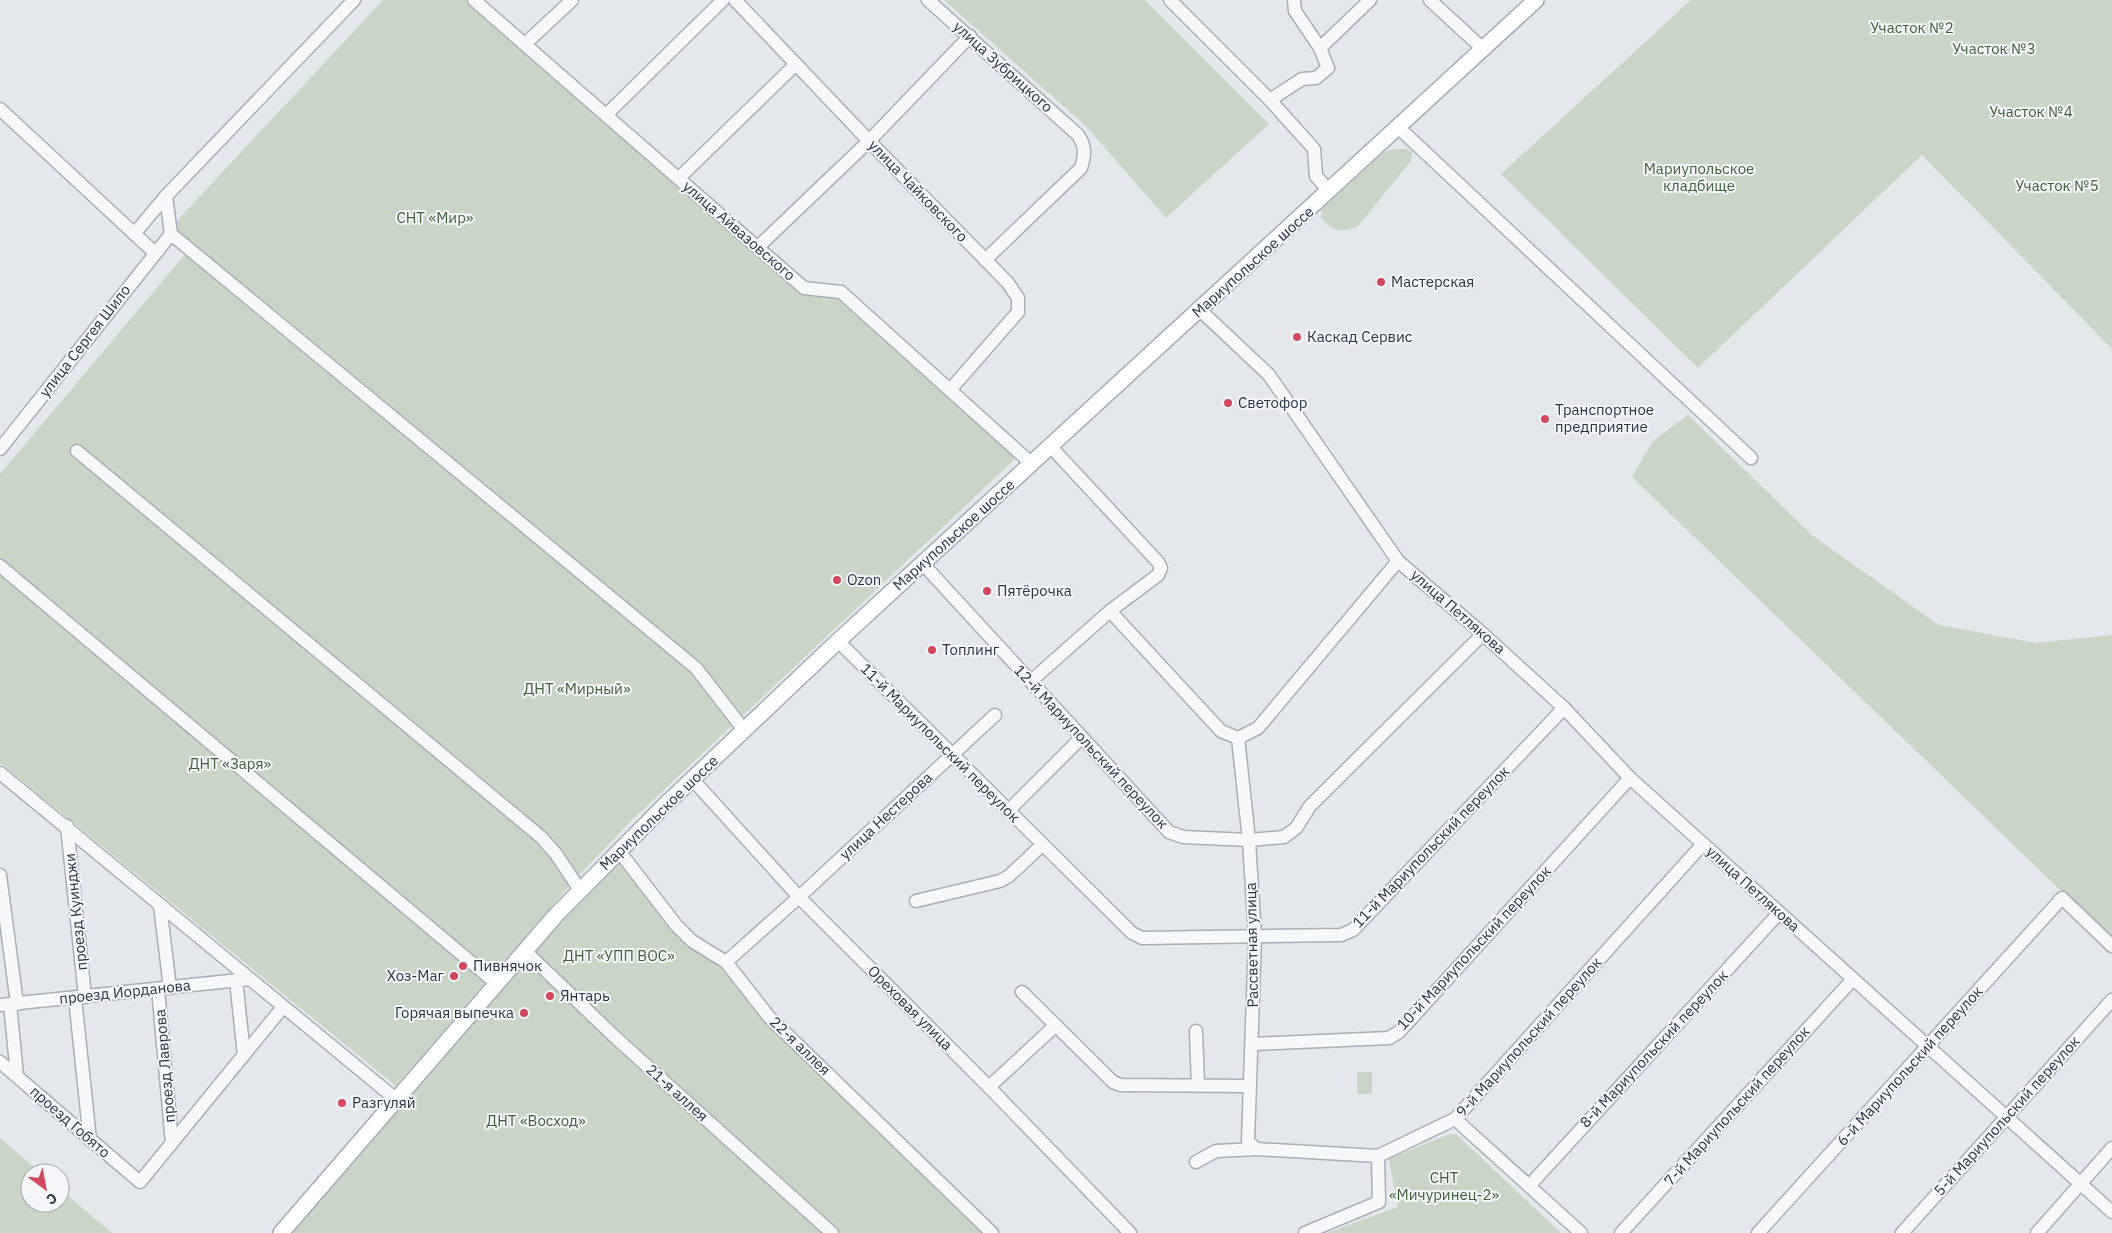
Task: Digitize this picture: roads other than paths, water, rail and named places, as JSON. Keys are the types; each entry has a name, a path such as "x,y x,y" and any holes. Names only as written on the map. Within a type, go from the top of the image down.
{"main road":[{"name":"Мариупольское шоссе","path":"281,1233 556,915 619,851 838,641 1399,128 1536,0"}],"street":[{"path":"134,234 166,196 354,0"},
{"name":"улица Айвазовского","path":"474,0 804,288 841,292 1032,464"},
{"path":"525,44 572,0"},
{"path":"606,114 723,0"},
{"name":"улица Чайковского","path":"735,0 1008,283 1018,298 1018,312 950,390"},
{"name":"улица Зубрицкого","path":"928,0 1078,135 1086,154 1081,168 986,260"},
{"path":"1170,0 1270,100 1314,149 1316,176 1329,192"},
{"path":"1270,100 1302,80 1316,78 1328,68 1320,48 1295,11 1294,0"},
{"path":"1320,48 1370,0"},
{"path":"1430,0 1483,49"},
{"path":"758,247 869,141 970,36"},
{"path":"679,178 796,64"},
{"path":"0,109 155,254"},
{"path":"1399,128 1751,458"},
{"path":"166,196 171,234 696,668 744,730"},
{"name":"улица Сергея Шило","path":"0,449 171,234"},
{"name":"улица Петлякова","path":"1200,310 1269,375 1398,561 1484,634 1564,708 1630,778 2112,1212"},
{"path":"1031,682 1110,611 1158,574 1161,568 1158,562 1051,447"},
{"path":"77,451 541,837 556,854 580,890"},
{"path":"1110,611 1221,731 1238,738 1258,728 1398,561"},
{"name":"12-й Мариупольский переулок","path":"923,564 1169,832 1183,837 1250,840 1284,837 1296,828 1310,806 1484,634"},
{"path":"0,566 497,984"},
{"name":"11-й Мариупольский переулок","path":"838,641 1132,933 1142,938 1341,935 1353,930 1564,708"},
{"name":"улица Нестерова","path":"726,962 995,715"},
{"path":"1008,811 1081,738"},
{"name":"Рассветная улица","path":"1238,738 1250,840 1255,937 1248,1141 1256,1149"},
{"name":"10-й Мариупольский переулок","path":"1252,1044 1389,1038 1399,1032 1630,778"},
{"name":"Ореховая улица","path":"693,780 799,897 1130,1233"},
{"path":"1,781 67,826 243,979 283,1006 397,1100"},
{"name":"проезд Куинджи","path":"67,826 90,1140"},
{"name":"9-й Мариупольский переулок","path":"1196,1162 1216,1151 1256,1149 1378,1156 1455,1119 1703,844"},
{"path":"916,901 1000,881 1009,876 1042,845"},
{"name":"22-я аллея","path":"619,851 676,925 692,941 726,962 769,1017 992,1233"},
{"path":"0,875 9,1004 17,1075"},
{"name":"6-й Мариупольский переулок","path":"1758,1233 2062,898 2112,946"},
{"name":"проезд Лаврова","path":"160,905 172,1143"},
{"name":"8-й Мариупольский переулок","path":"1529,1186 1779,912"},
{"name":"21-я аллея","path":"525,951 616,1038 832,1233"},
{"path":"243,979 244,1055"},
{"name":"проезд Иорданова","path":"9,1004 243,979"},
{"name":"7-й Мариупольский переулок","path":"1621,1233 1853,979"},
{"path":"1022,992 1113,1082 1120,1085 1250,1086"},
{"name":"5-й Мариупольский переулок","path":"1902,1233 2112,1000"},
{"path":"172,1143 283,1006"},
{"path":"989,1088 1056,1026"},
{"path":"1196,1031 1198,1085"},
{"name":"проезд Гобято","path":"0,1062 140,1182 172,1143"},
{"path":"1455,1119 1581,1233"},
{"path":"2037,1233 2112,1148"},
{"path":"1305,1233 1379,1202 1378,1156"}],"place":[{"name":"Мастерская","path":"1381,282"},
{"name":"Каскад Сервис","path":"1297,337"},
{"name":"Светофор","path":"1228,403"},
{"name":"Транспортное предприятие","path":"1545,419"},
{"name":"Ozon","path":"837,580"},
{"name":"Пятёрочка","path":"987,591"},
{"name":"Топлинг","path":"932,650"},
{"name":"Пивнячок","path":"463,966"},
{"name":"Хоз-Маг","path":"454,976"},
{"name":"Янтарь","path":"550,996"},
{"name":"Горячая выпечка","path":"524,1013"},
{"name":"Разгуляй","path":"342,1103"}],"park label":[{"name":"Участок №2","path":"1912,28"},
{"name":"Участок №3","path":"1994,49"},
{"name":"Участок №4","path":"2031,112"},
{"name":"Мариупольское кладбище","path":"1699,178"},
{"name":"Участок №5","path":"2057,186"},
{"name":"СНТ «Мир»","path":"435,218"},
{"name":"ДНТ «Мирный»","path":"577,689"},
{"name":"ДНТ «Заря»","path":"230,764"},
{"name":"ДНТ «УПП ВОС»","path":"619,956"},
{"name":"ДНТ «Восход»","path":"536,1121"},
{"name":"СНТ «Мичуринец-2»","path":"1444,1186"}]}
